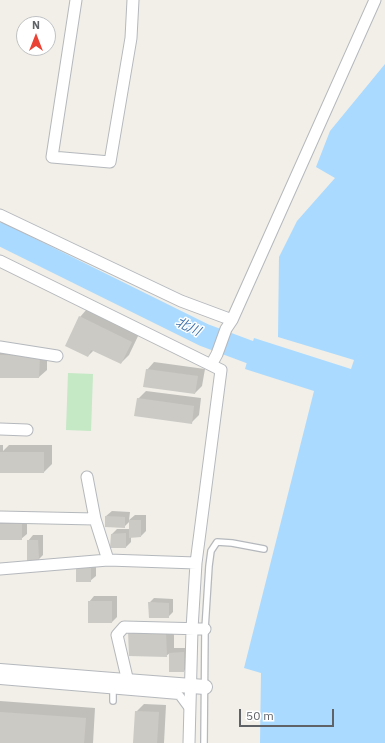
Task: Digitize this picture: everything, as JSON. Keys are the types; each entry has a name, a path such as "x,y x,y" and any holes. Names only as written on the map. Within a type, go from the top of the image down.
{"street":[{"path":"76,0 52,157 110,162 131,38 133,0"},
{"path":"211,365 375,0"},
{"path":"0,215 229,324"},
{"path":"0,261 222,370 196,563 192,629 198,687 190,710 190,743"},
{"path":"0,347 56,356"},
{"path":"0,429 27,430"},
{"path":"87,477 95,519 108,560"},
{"path":"0,517 95,519"},
{"path":"0,569 108,560 196,563"},
{"path":"128,682 117,635 124,627 205,629"},
{"path":"0,671 179,695 190,710"},
{"path":"0,680 113,685 128,682 198,687"}],"lane":[{"path":"204,743 198,687 205,629 211,551 218,542 264,549"},
{"path":"113,685 113,701"}],"green space":[{"path":"68,373 93,374 91,431 66,430"}],"water":[{"path":"385,64 385,743 260,743 261,673 244,668 314,391 245,369 254,338 351,369 354,360 278,337 279,257 297,221 335,178 316,167 330,131"}],"building":[{"path":"79,316 132,342 121,364 91,350 88,357 65,346"},
{"path":"0,355 40,356 39,378 0,378"},
{"path":"146,369 198,376 195,394 143,387"},
{"path":"137,398 194,406 192,424 134,416"},
{"path":"0,452 44,452 44,473 0,473"},
{"path":"105,516 125,517 125,528 105,527"},
{"path":"129,520 141,520 141,537 129,538"},
{"path":"0,524 22,524 22,540 0,540"},
{"path":"126,533 126,548 110,548 111,534"},
{"path":"27,540 38,540 39,561 27,561"},
{"path":"76,567 91,567 91,582 76,582"},
{"path":"88,601 112,601 112,623 88,623"},
{"path":"148,602 169,603 169,618 149,618"},
{"path":"128,631 166,633 167,657 129,656"},
{"path":"184,652 184,672 169,672 169,653"},
{"path":"135,711 159,712 157,743 133,743"},
{"path":"0,712 86,718 84,743 0,743"}],"waterway":[{"name":"北川","path":"0,234 204,335 279,363"}]}
